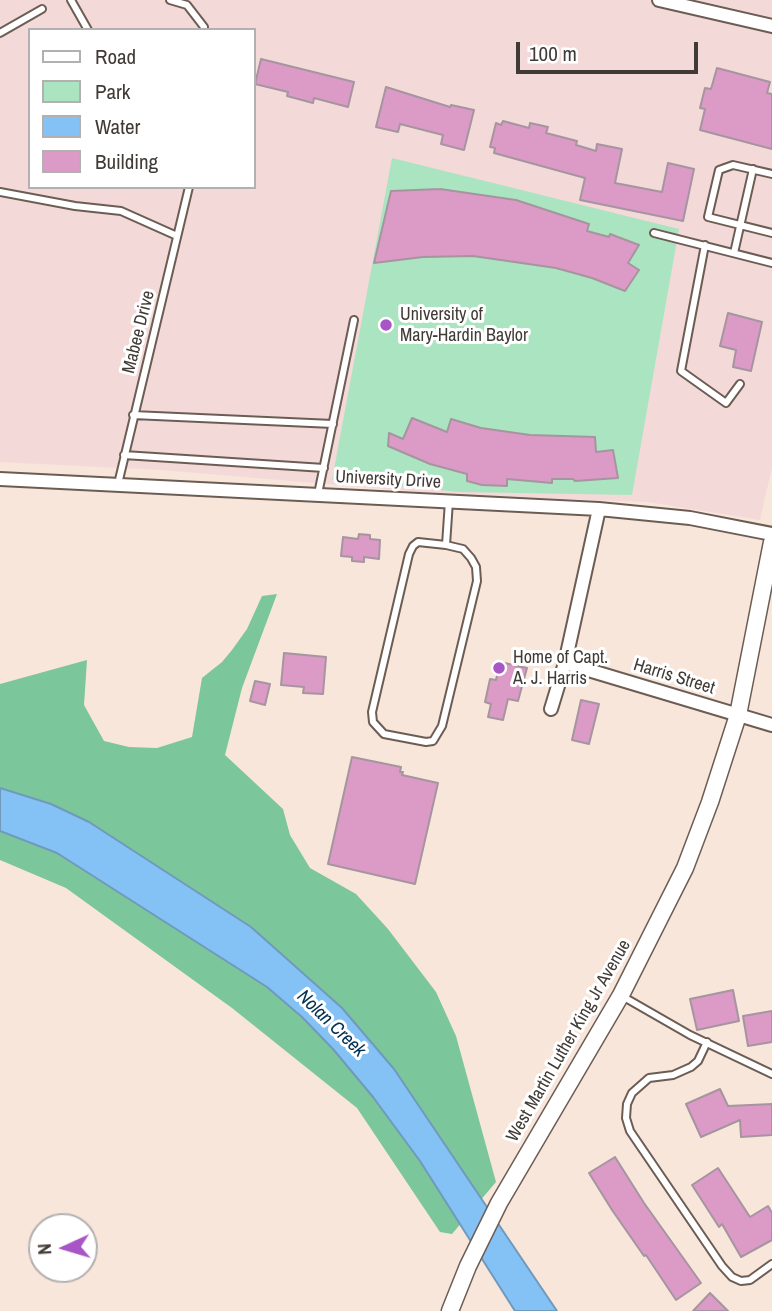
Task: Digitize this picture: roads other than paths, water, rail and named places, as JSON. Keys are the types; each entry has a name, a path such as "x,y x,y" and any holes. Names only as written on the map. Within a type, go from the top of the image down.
{"street":[{"path":"659,0 772,26"},
{"name":"University Drive","path":"0,479 599,509 690,518 772,534"},
{"path":"551,709 565,663 599,509"},
{"name":"West Martin Luther King Jr Avenue","path":"450,1311 484,1232 532,1143 621,995 685,868 738,715 772,541"},
{"name":"Harris Street","path":"565,663 772,725"}],"lane":[{"path":"71,0 87,28"},
{"path":"170,0 187,5 204,28"},
{"path":"0,33 42,9"},
{"path":"772,174 733,165 719,170 708,217 772,233"},
{"path":"734,253 753,169"},
{"name":"Mabee Drive","path":"118,484 189,189"},
{"path":"0,192 75,206 121,211 177,236"},
{"path":"654,233 772,263"},
{"path":"705,246 681,371 726,403 740,384"},
{"path":"318,494 354,320"},
{"path":"133,415 333,424"},
{"path":"124,454 324,468"},
{"path":"446,545 449,501"},
{"path":"418,542 446,545 463,549 471,558 477,567 477,581 442,726 433,741 426,742 384,734 373,722 372,712 409,554 418,542"},
{"path":"621,995 679,1030 772,1074"},
{"path":"707,1042 698,1061 691,1067 673,1076 649,1078 632,1093 627,1104 626,1118 630,1132 732,1277 741,1281 750,1280 772,1264"}],"water":[{"name":"Nolan Creek","path":"0,788 51,804 89,822 251,927 342,1008 394,1069 557,1311 515,1311 420,1161 373,1097 302,1017 267,987 57,853 0,831"}],"place":[{"name":"University of Mary-Hardin Baylor","path":"386,325"},
{"name":"Home of Capt. A. J. Harris","path":"499,668"}]}
